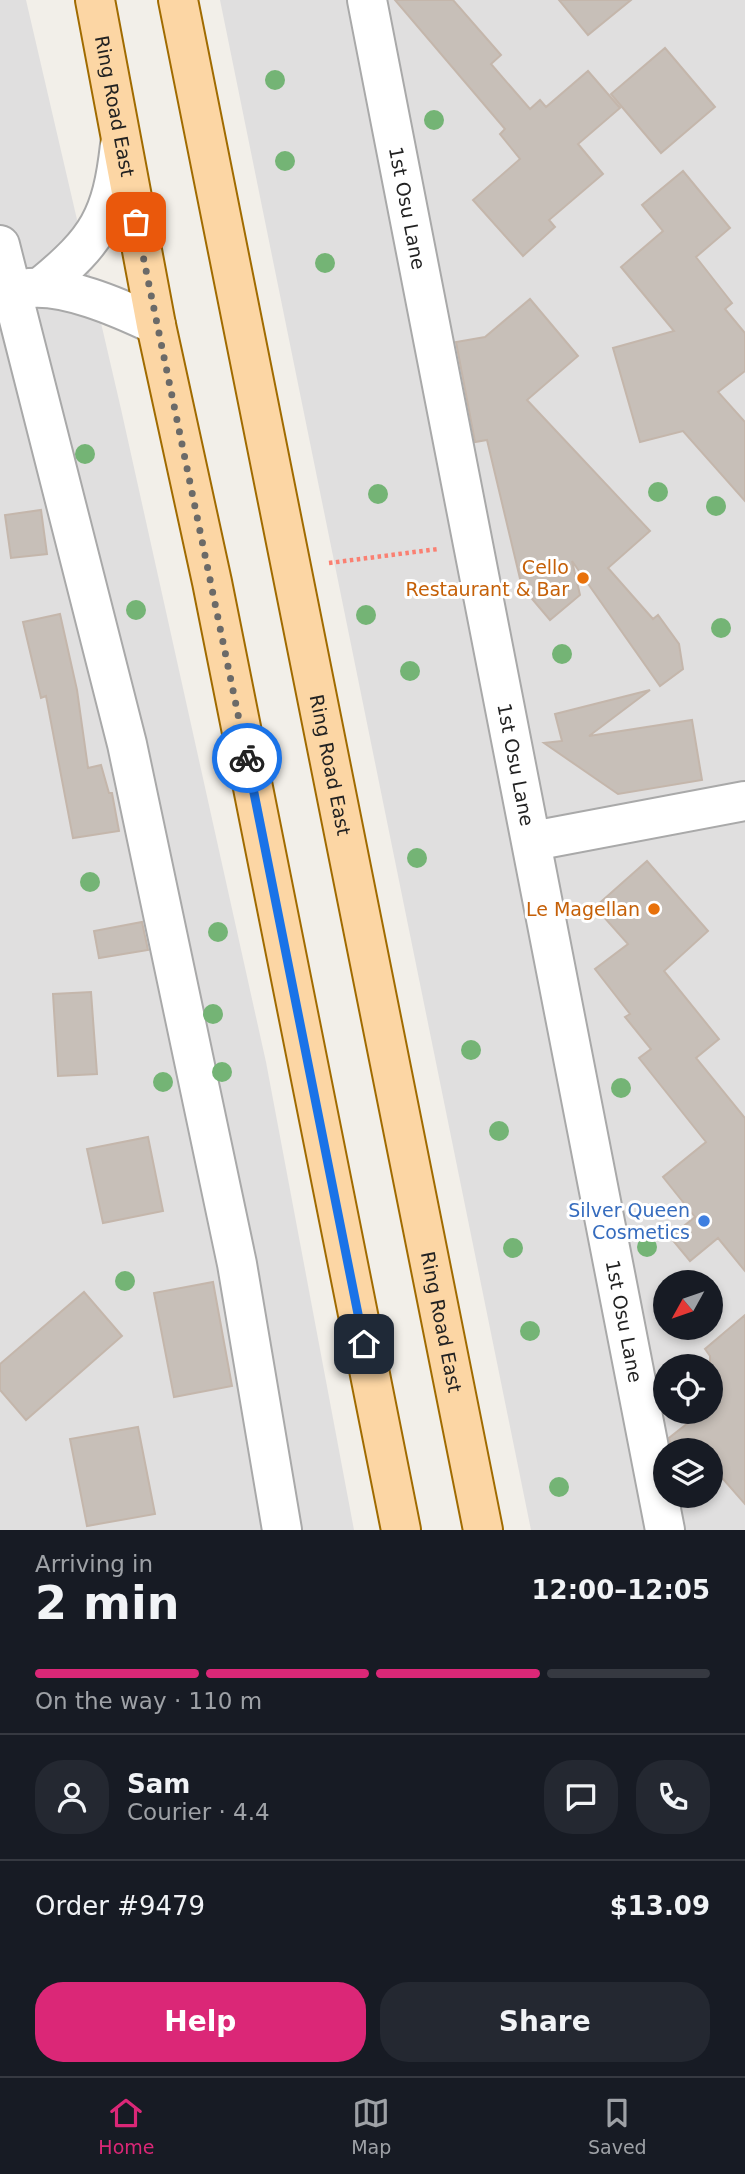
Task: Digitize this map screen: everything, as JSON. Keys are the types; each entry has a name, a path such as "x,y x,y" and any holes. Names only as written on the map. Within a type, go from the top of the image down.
{"main road":[{"name":"Ring Road East","path":"95,0 120,145 212,582 401,1530"},
{"name":"Ring Road East","path":"178,0 483,1530"}],"street":[{"name":"1st Osu Lane","path":"367,0 533,841 665,1530"},
{"path":"17,290 79,255 103,221 115,188 120,145"},
{"path":"0,245 17,290 127,744 237,1264 282,1530"},
{"path":"17,290 112,306 156,325"},
{"path":"533,841 745,801"}],"path":[{"path":"293,568 474,545"}],"shaded area":[{"path":"0,0 26,0 121,409 266,1062 354,1530 0,1530"},
{"path":"220,0 745,0 745,1530 531,1530"}],"building":[{"path":"395,0 453,0 501,55 491,64 530,109 540,100 546,107 588,71 620,108 578,144 603,174 549,220 555,227 523,256 473,200 520,159 500,134 505,129"},
{"path":"559,0 631,0 588,35"},
{"path":"665,48 715,107 661,153 611,94"},
{"path":"683,171 730,228 696,257 732,303 725,309 745,333 745,371 718,392 745,422 745,501 683,431 640,442 613,348 674,331 621,267 663,231 642,205"},
{"path":"530,299 578,356 527,400 650,531 608,568 653,619 658,615 679,644 683,669 660,686 572,561 580,595 550,620 522,587 487,440 475,442 456,342 485,337"},
{"path":"41,510 47,554 11,558 5,515"},
{"path":"60,614 77,690 88,768 101,765 109,793 112,793 119,831 73,838 46,696 41,698 23,622"},
{"path":"650,690 589,736 692,720 702,780 618,794 544,743 562,741 555,714"},
{"path":"647,861 708,931 664,971 719,1039 696,1058 745,1118 745,1271 718,1238 690,1261 670,1237 695,1217 663,1177 706,1142 639,1058 651,1049 625,1017 630,1014 595,969 628,944 595,907"},
{"path":"142,922 148,950 99,958 94,931"},
{"path":"91,992 97,1074 58,1076 53,994"},
{"path":"148,1137 163,1211 103,1223 87,1149"},
{"path":"213,1282 232,1386 174,1397 154,1293"},
{"path":"84,1292 122,1336 26,1420 0,1390 0,1364"},
{"path":"745,1315 745,1504 723,1479 723,1438 669,1438 687,1424 723,1424 723,1354 709,1354 705,1349 716,1340 723,1340 723,1334"},
{"path":"138,1427 155,1514 87,1526 70,1439"}],"way so far":[{"path":"136,222 247,758"}],"place":[{"name":"Cello Restaurant & Bar","path":"583,578"},
{"name":"Le Magellan","path":"654,909"},
{"name":"Silver Queen Cosmetics","path":"704,1221"}],"route":[{"path":"247,758 364,1344"}]}
